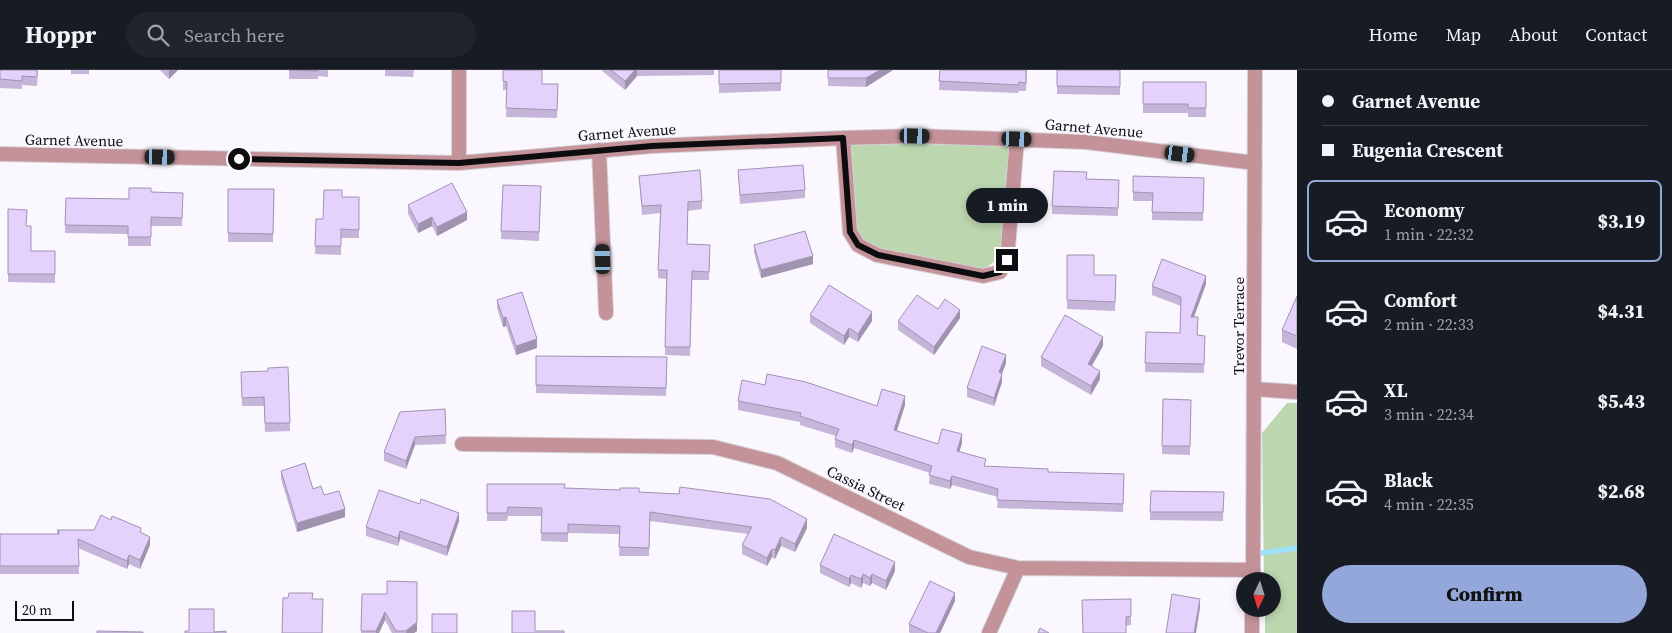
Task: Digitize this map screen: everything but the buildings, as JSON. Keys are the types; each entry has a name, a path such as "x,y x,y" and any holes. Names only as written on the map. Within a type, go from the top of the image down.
{"street":[{"path":"459,70 459,163"},
{"name":"Trevor Terrace","path":"1253,572 1255,70"},
{"name":"Garnet Avenue","path":"0,154 459,163 662,145 915,136 1086,142 1255,163"},
{"path":"843,138 850,232 858,245 878,255 983,276 1000,272 1007,260 1017,139"},
{"path":"599,150 606,313"},
{"path":"1254,389 1297,392"},
{"name":"Cassia Street","path":"462,444 714,447 777,463 969,557 1018,568 1236,575"},
{"path":"989,633 1018,568"},
{"path":"1252,618 1252,633"}],"green space":[{"path":"850,143 1012,145 1002,256 983,270 881,249 863,240 854,228"},
{"path":"1287,403 1297,403 1297,633 1265,633 1265,618 1281,618 1281,572 1264,572 1262,433"}],"waterway":[{"path":"1253,554 1297,548"}],"route":[{"path":"239,159 459,163 652,146 843,138 850,232 858,245 878,255 983,276 1000,272 1007,260"}]}
